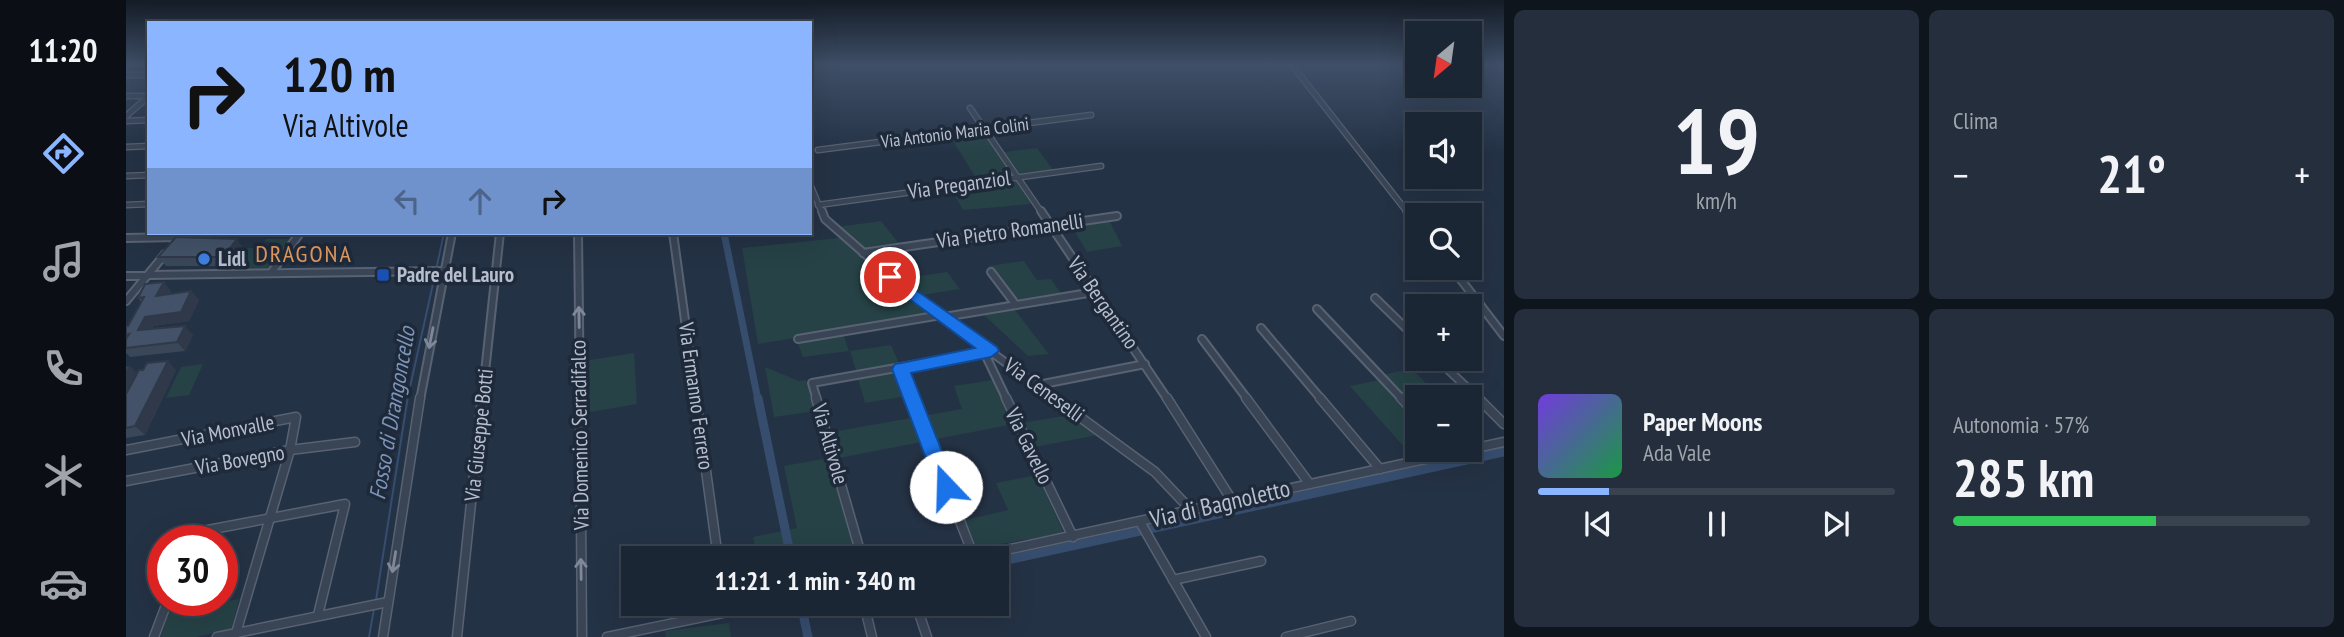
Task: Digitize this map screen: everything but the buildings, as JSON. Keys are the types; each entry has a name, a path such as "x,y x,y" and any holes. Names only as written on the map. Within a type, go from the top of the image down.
{"street":[{"path":"1315,95 1405,209"},
{"path":"126,96 147,96"},
{"path":"126,118 147,98"},
{"name":"Via Bergantino","path":"970,107 1145,364 1233,502"},
{"name":"Via Antonio Maria Colini","path":"818,150 1091,115"},
{"path":"126,118 147,120"},
{"path":"126,147 147,146"},
{"name":"Via Preganziol","path":"818,205 1101,166"},
{"path":"126,176 147,176"},
{"name":"Via Ceneselli","path":"812,189 829,223 862,253 988,353 1038,385 1154,472 1192,510"},
{"path":"126,205 147,204"},
{"name":"Via Pietro Romanelli","path":"862,253 1117,216"},
{"path":"126,238 181,235"},
{"path":"126,301 181,235"},
{"path":"271,273 299,235"},
{"path":"383,637 385,602 452,235"},
{"name":"Via Giuseppe Botti","path":"457,637 500,235"},
{"name":"Via Domenico Serradifalco","path":"578,235 582,637"},
{"name":"Via Ermanno Ferrero","path":"673,235 716,546"},
{"path":"126,276 444,271"},
{"path":"991,272 1016,305"},
{"path":"1461,280 1504,336"},
{"path":"798,339 1094,292"},
{"path":"1375,298 1405,327"},
{"path":"1317,309 1405,402"},
{"path":"1261,328 1380,468"},
{"path":"1202,339 1309,483"},
{"name":"Via Altivole","path":"859,546 812,383 988,353"},
{"name":"Via Gavello","path":"988,353 1073,537"},
{"path":"1038,385 1145,364"},
{"path":"901,369 967,546"},
{"path":"1449,371 1504,424"},
{"name":"Via Monvalle","path":"126,450 296,417 290,450"},
{"name":"Via Bovegno","path":"126,481 290,450 355,442"},
{"name":"Via di Bagnoletto","path":"1482,446 1504,442"},
{"path":"236,633 290,450"},
{"name":"Via di Bagnoletto","path":"1009,550 1073,537 1144,528 1192,510 1406,462"},
{"path":"231,525 345,504 318,615"},
{"path":"1144,528 1206,637"},
{"path":"1173,580 1261,561"},
{"path":"217,637 385,602"},
{"path":"154,637 161,616"},
{"path":"607,637 692,616"},
{"path":"867,616 872,637"},
{"path":"920,616 927,637"},
{"path":"1286,637 1351,621"}],"green space":[{"path":"984,131 1014,177 978,181 950,136"},
{"path":"1037,148 1054,171 1020,175 1004,152"},
{"path":"1016,180 1031,204 963,210 951,189"},
{"path":"1109,220 1122,246 1087,252 1071,225"},
{"path":"881,221 900,245 864,250 837,227"},
{"path":"839,238 934,313 841,328 849,351 803,357 796,338 758,344 742,248"},
{"path":"266,239 292,239 268,269 230,269 243,248 268,248 272,242 264,242"},
{"path":"1024,261 1037,280 1051,279 1062,295 1019,301 988,266"},
{"path":"947,272 960,289 922,295 899,279"},
{"path":"1014,309 1049,354 1028,356 984,315"},
{"path":"891,345 900,366 857,373 850,351"},
{"path":"634,353 637,404 585,413 584,361"},
{"path":"203,364 189,395 166,398 181,367"},
{"path":"765,367 799,381 806,380 816,411 774,417"},
{"path":"1414,371 1427,385 1405,385 1405,400 1382,375"},
{"path":"896,372 906,396 865,403 858,379"},
{"path":"993,380 1014,424 839,458 832,432 962,409 954,386"},
{"path":"1380,380 1405,408 1405,448 1350,386"},
{"path":"1071,415 1098,435 1035,447 1021,423"},
{"path":"828,458 854,546 755,546 753,537 797,528 784,466"},
{"path":"1037,475 1064,533 976,546 965,520 1008,510 996,483"},
{"path":"168,616 234,616 231,629 196,637 161,637"},
{"path":"729,623 731,637 666,637 665,631"}],"waterway":[{"name":"Fosso di Drangoncello","path":"436,270 444,235"},
{"path":"724,235 758,400"},
{"name":"Fosso di Drangoncello","path":"376,600 408,396 435,275"},
{"path":"758,398 789,546"},
{"path":"1009,560 1504,452"},
{"name":"Fosso di Drangoncello","path":"369,637 374,609"},
{"path":"804,616 808,637"}],"place":[{"name":"Lidl","path":"204,259"},
{"name":"Padre del Lauro","path":"383,275"}],"district":[{"name":"DRAGONA","path":"304,254"}],"route":[{"path":"890,277 991,351 901,369 946,487"}]}
